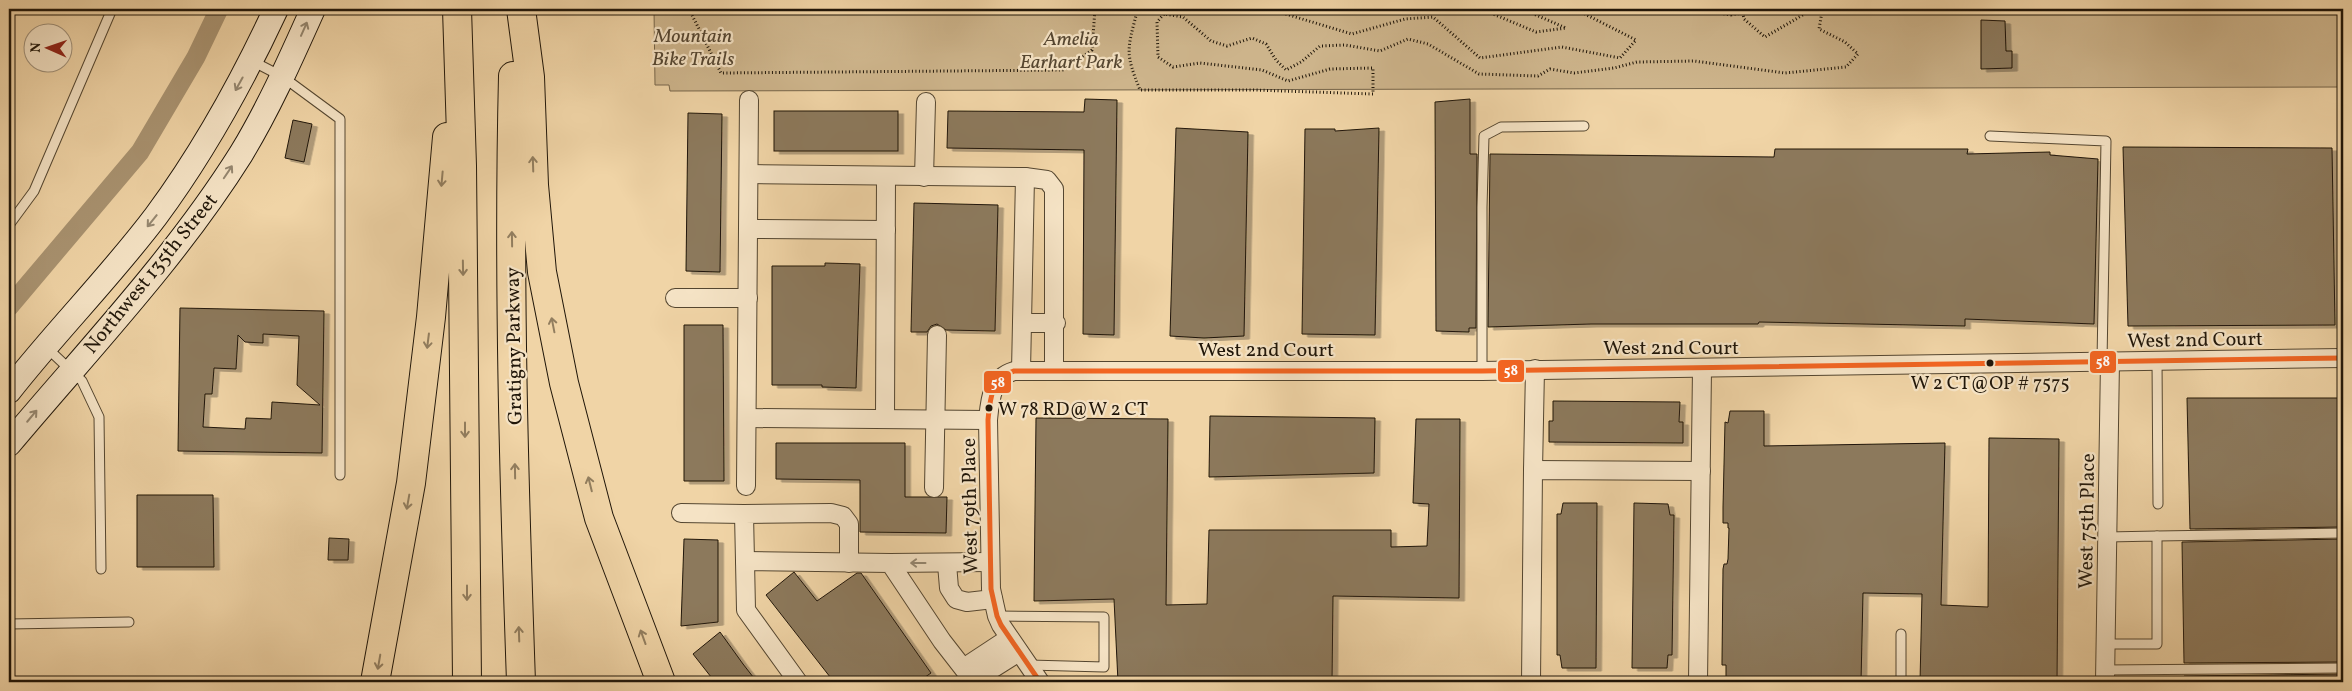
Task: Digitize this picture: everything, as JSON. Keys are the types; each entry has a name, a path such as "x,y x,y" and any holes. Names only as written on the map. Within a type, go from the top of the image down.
{"highway":[{"path":"457,9 462,166 467,682"},
{"name":"Gratigny Parkway","path":"514,9 511,165 515,515 521,682"},
{"path":"521,9 530,77 534,185 542,272 564,383 599,518 661,682"},
{"path":"375,682 411,483 431,317 443,170 457,44"}],"main road":[{"name":"Northwest 135th Street","path":"9,391 155,216 209,139 252,60 276,9"},
{"name":"Northwest 135th Street","path":"9,444 189,230 241,154 283,77 313,9"}],"street":[{"path":"746,486 749,100"},
{"path":"924,177 926,102"},
{"path":"749,174 886,177 1025,177 1047,180 1054,189 1056,323 1054,372"},
{"path":"885,418 886,177"},
{"path":"1021,371 1025,177"},
{"path":"749,229 886,230"},
{"path":"675,298 748,298"},
{"path":"1022,323 1056,323"},
{"path":"934,488 937,335"},
{"name":"West 2nd Court","path":"1000,378 1006,373 1021,371 1702,369 2343,358"},
{"name":"West 75th Place","path":"2105,676 2107,537 2106,361"},
{"path":"1531,682 1535,369"},
{"path":"1698,682 1702,369"},
{"name":"West 79th Place","path":"1000,378 993,388 988,420 990,562 995,608 1016,647 1040,682"},
{"path":"747,418 936,418 988,420"},
{"path":"1533,470 1701,471"},
{"path":"681,513 831,513 843,516 849,524 849,563"},
{"path":"744,514 746,610 798,682"},
{"path":"745,561 947,564 990,562"},
{"path":"890,563 967,680 981,676 1016,647"},
{"path":"947,564 949,588 956,599 995,608"}],"lane":[{"path":"9,225 29,199 38,182 112,9"},
{"path":"252,60 283,77 340,119 340,475"},
{"path":"1482,371 1484,136 1501,127 1584,126"},
{"path":"1990,136 2106,141 2106,361"},
{"path":"45,347 82,381 99,417 101,569"},
{"path":"2157,360 2158,504"},
{"path":"2107,537 2343,533"},
{"path":"2105,644 2157,644 2157,536"},
{"path":"995,608 1104,617 1104,667 1016,647"},
{"path":"9,624 129,622"},
{"path":"1901,634 1901,682"},
{"path":"2105,676 2343,668"}],"path":[{"path":"689,9 721,73 731,73 1064,70 1092,50 1095,9"},
{"path":"1142,9 1137,12 1129,44 1128,61 1140,90 1254,90 1373,94 1373,68 1330,69 1288,81 1262,70 1200,63 1173,67 1158,57 1157,22 1164,14 1183,17 1211,41 1227,46 1252,38 1266,44 1276,60 1286,70 1301,62 1320,46 1345,45 1380,51 1408,39 1428,44 1478,74 1538,76 1550,69 1574,72 1614,68 1637,62 1694,61 1785,72 1846,67 1858,54 1845,42 1819,29 1822,12 1825,9"},
{"path":"1269,9 1352,34 1405,19 1433,17 1480,58 1562,47 1620,58 1636,40 1575,9"},
{"path":"1481,9 1536,32 1566,28 1522,9"},
{"path":"1696,9 1731,15 1762,9"},
{"path":"1742,9 1744,19 1765,37 1808,12 1809,9"}],"green space":[{"name":"Amelia Earhart Park","path":"654,9 2343,9 2343,87 670,91 669,85 655,85"}],"building":[{"path":"1981,20 2005,21 2006,51 2012,51 2012,68 1981,69"},
{"path":"1085,99 1117,100 1114,335 1083,334 1084,150 947,148 948,111 1084,112"},
{"path":"1470,99 1470,154 1477,154 1476,328 1469,328 1469,332 1436,331 1435,102"},
{"path":"774,111 898,111 898,151 774,151"},
{"path":"688,113 722,114 720,272 686,271"},
{"path":"293,120 312,124 304,162 285,158"},
{"path":"1176,128 1248,132 1244,336 1204,338 1170,336"},
{"path":"1379,128 1375,335 1302,334 1305,129 1335,129 1335,131"},
{"path":"2123,147 2332,148 2335,325 2128,326"},
{"path":"1775,149 1968,149 1967,154 2050,152 2050,155 2098,159 2094,324 1965,319 1965,326 1759,322 1758,324 1591,324 1488,327 1490,154 1774,157"},
{"path":"914,203 998,205 995,331 946,330 937,324 931,326 927,332 911,332"},
{"path":"825,263 860,264 856,388 822,387 822,385 772,385 772,266 825,266"},
{"path":"180,308 324,311 322,453 178,451","holes":["263,334 299,336 297,385 320,405 272,402 271,419 246,418 245,429 203,427 205,394 212,394 214,368 236,369 238,335 245,342 263,343"]},
{"path":"684,325 723,325 724,481 684,481"},
{"path":"2187,398 2343,398 2343,527 2190,529"},
{"path":"1553,401 1680,402 1679,422 1683,422 1683,443 1549,442 1549,421 1553,421"},
{"path":"1730,411 1764,411 1764,446 1945,443 1941,605 1988,607 1989,438 2059,439 2057,682 1920,682 1922,594 1863,593 1861,682 1726,682 1726,665 1722,665 1723,569 1728,559 1729,528 1728,523 1723,523 1723,507 1725,422 1728,423"},
{"path":"1210,416 1375,418 1374,473 1209,477"},
{"path":"1036,418 1168,419 1166,605 1207,604 1209,530 1391,530 1391,547 1427,546 1429,504 1413,503 1416,419 1460,419 1459,598 1333,596 1332,682 1118,682 1114,599 1034,601"},
{"path":"776,443 905,443 905,497 947,497 946,533 860,532 860,480 776,479"},
{"path":"137,495 213,495 214,567 137,567"},
{"path":"1563,503 1597,503 1596,668 1562,668 1560,655 1557,655 1557,514 1561,514"},
{"path":"1634,503 1668,504 1670,515 1674,515 1672,655 1668,655 1667,668 1632,668"},
{"path":"329,538 349,539 348,560 328,560"},
{"path":"684,539 718,540 718,622 681,626"},
{"path":"2343,539 2343,662 2184,663 2182,542"},
{"path":"794,572 817,601 857,573 861,573 931,673 918,682 834,682 766,595"},
{"path":"720,632 757,682 715,682 693,654"},
{"path":"2343,674 2343,682 2184,682 2184,676"}],"waterway":[{"path":"9,307 140,152 196,57 219,9"}],"transit line":[{"name":"58","path":"1040,682 1001,625 991,589 988,420 991,398 996,384 1006,374 1014,371 1482,371 2343,358"}],"place":[{"name":"W 2 CT@OP # 7575","path":"1990,363"},
{"name":"W 78 RD@W 2 CT","path":"989,408"}],"park label":[{"name":"Mountain Bike Trails","path":"693,46"}]}
